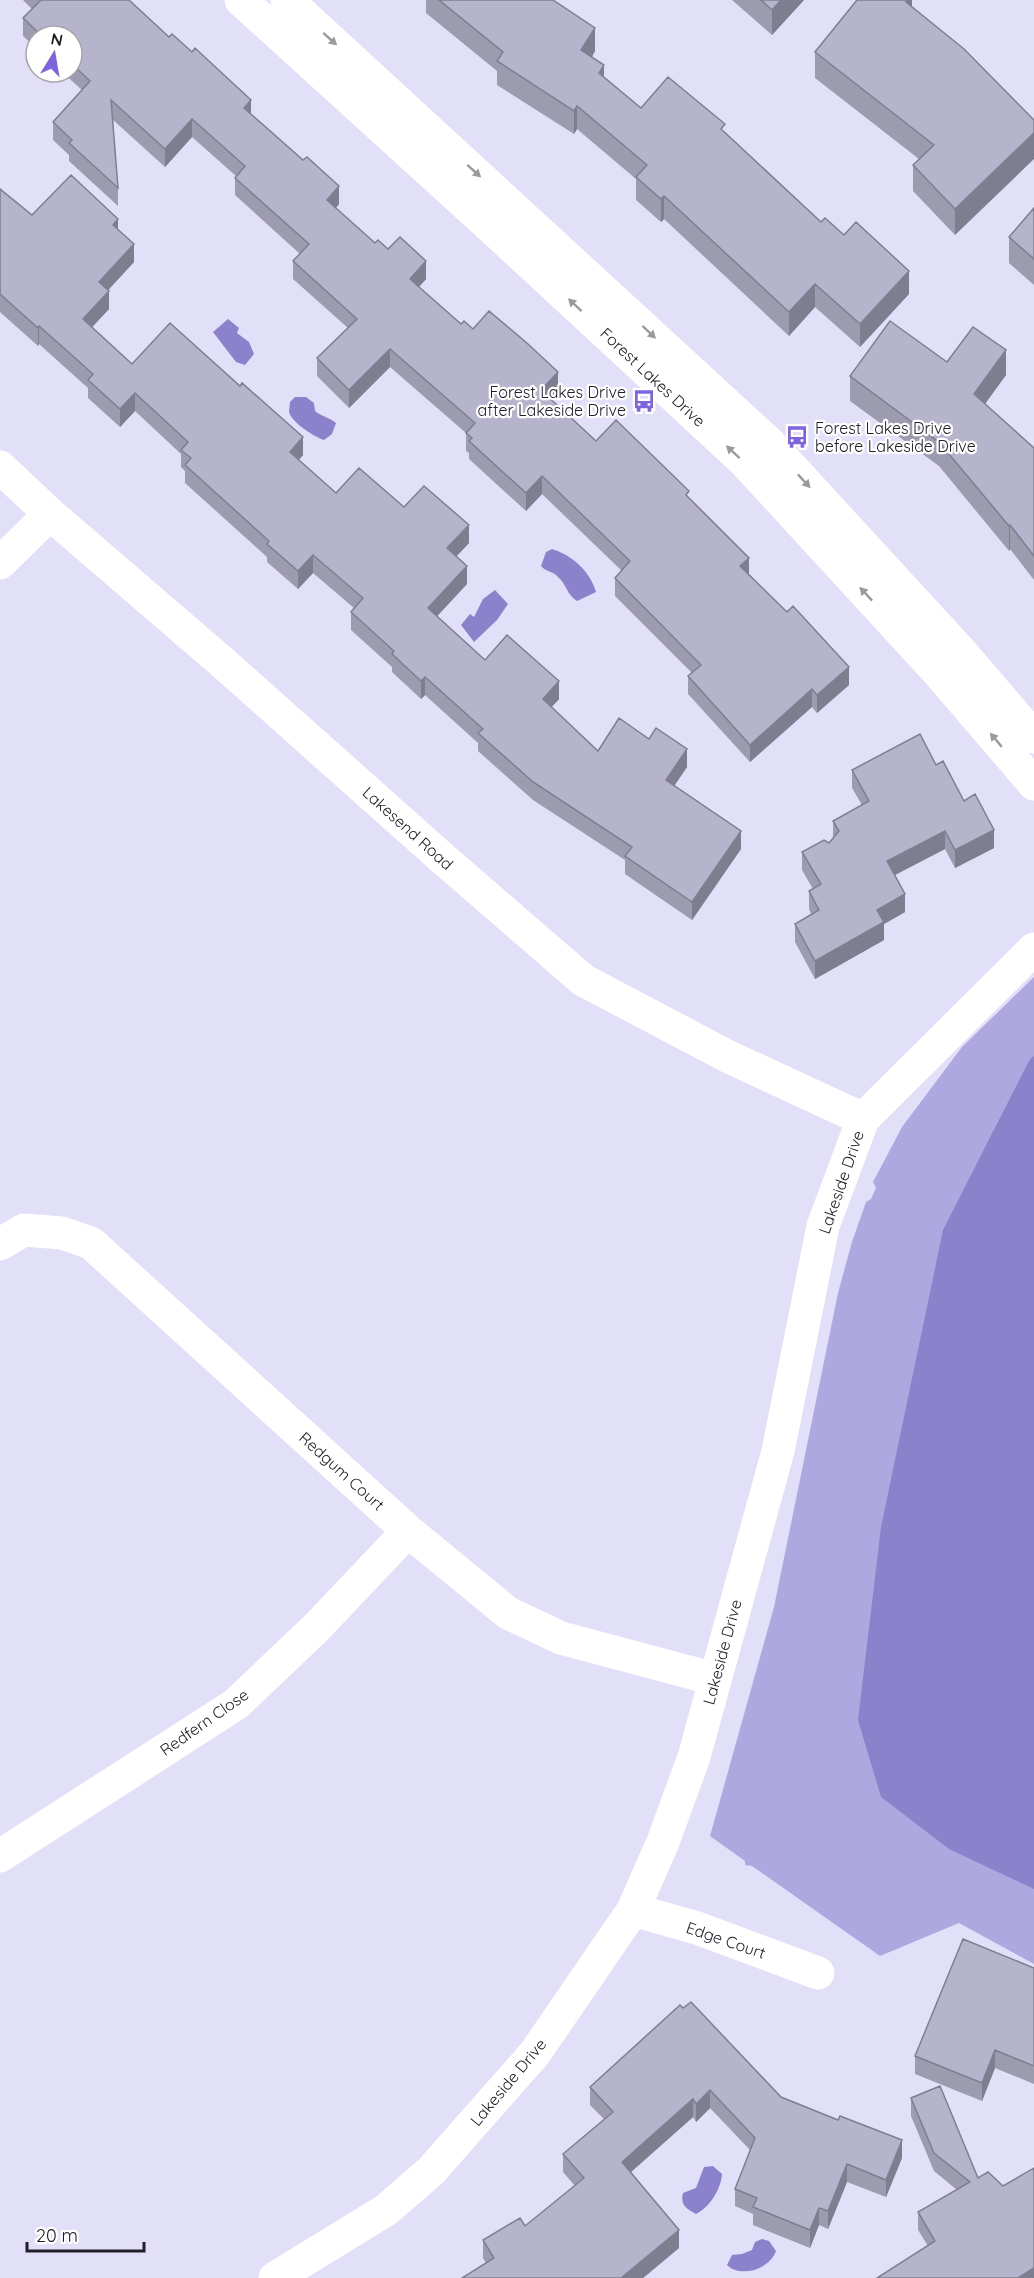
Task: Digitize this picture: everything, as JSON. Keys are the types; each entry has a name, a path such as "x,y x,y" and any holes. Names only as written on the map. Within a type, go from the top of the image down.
{"street":[{"name":"Forest Lakes Drive","path":"241,0 746,463 938,672 1034,784"},
{"name":"Forest Lakes Drive","path":"287,0 769,443 961,652 1034,737"},
{"name":"Lakesend Road","path":"0,467 50,514 583,980 727,1056 863,1119"},
{"path":"0,563 50,514"},
{"name":"Lakeside Drive","path":"275,2278 386,2210 431,2170 535,2053 633,1910 663,1842 694,1757 778,1451 823,1226 863,1119 1034,949"},
{"name":"Redgum Court","path":"0,1244 24,1230 62,1233 91,1243 408,1531 508,1613 561,1638 715,1679"},
{"name":"Redfern Close","path":"0,1856 236,1704 317,1627 408,1531"},
{"name":"Edge Court","path":"633,1910 697,1928 818,1973"}],"shaded area":[{"path":"228,319 239,328 237,333 249,342 254,354 245,365 236,362 213,332"},
{"path":"295,397 306,397 314,403 315,411 336,423 332,434 324,440 299,425 289,412 290,402"},
{"path":"552,549 566,555 579,565 589,577 596,592 577,601 574,599 558,577 541,566 546,552"},
{"path":"495,590 508,604 497,620 474,642 461,625 470,614 474,617 483,599"},
{"path":"1034,977 1034,1964 959,1923 880,1956 752,1866 745,1865 745,1861 710,1836 774,1607 838,1293 866,1202 871,1199 876,1188 873,1182 902,1127 962,1047"},
{"path":"1034,1056 1034,1889 949,1849 881,1797 858,1720 881,1527 943,1230 1030,1059"},
{"path":"713,2166 722,2174 719,2186 710,2202 696,2214 685,2206 682,2201 683,2193 696,2188 704,2167"},
{"path":"762,2239 769,2241 776,2251 767,2263 754,2270 746,2271 739,2271 727,2265 732,2255 752,2250 755,2242"}],"building":[{"path":"41,0 129,0 169,37 172,34 192,52 195,48 251,100 244,108 303,160 307,157 339,186 327,200 375,243 378,240 388,249 400,237 426,261 410,279 461,324 464,321 473,329 489,311 528,344 558,372 541,390 596,441 616,420 689,491 686,495 749,558 740,566 787,612 793,606 849,667 817,695 812,689 750,745 688,676 701,665 615,578 630,561 542,476 526,493 469,441 472,438 466,433 475,423 390,349 349,390 317,358 357,319 293,261 309,244 235,178 245,166 192,119 165,149 111,100 118,188 69,143 72,140 53,122 90,81 84,75 84,24 29,24 23,18"},
{"path":"439,0 553,0 595,28 581,50 604,65 599,73 641,108 668,77 725,124 721,129 821,222 825,218 844,235 856,222 909,271 860,324 815,284 789,312 664,196 661,199 636,177 647,165 577,106 574,111 497,61 503,52"},
{"path":"761,0 781,0 772,10"},
{"path":"857,0 908,0 906,2 964,49 1034,120 1034,133 955,209 913,165 934,145 815,52"},
{"path":"71,175 118,219 113,225 134,244 99,282 109,291 83,319 132,364 170,323 240,386 242,383 303,437 290,452 336,493 359,468 404,507 424,486 469,525 447,548 467,566 428,608 485,660 507,635 559,681 543,699 598,751 619,718 649,739 656,728 687,749 666,780 741,831 692,902 625,856 632,847 533,782 478,733 483,729 425,677 421,681 392,654 394,651 351,612 363,598 313,555 298,571 267,544 269,541 185,465 191,458 181,450 188,442 135,393 120,409 88,380 93,374 0,294 0,189 32,215"},
{"path":"1034,208 1034,259 1009,237"},
{"path":"890,321 947,362 973,327 1006,350 974,394 1034,448 1034,556 939,442 850,376"},
{"path":"920,734 936,765 943,761 964,801 975,794 994,830 955,850 945,831 887,861 905,894 877,910 884,922 815,961 795,924 819,910 809,891 821,884 802,852 824,840 829,843 839,831 833,821 869,801 852,770"},
{"path":"963,1939 1034,1968 1034,2066 995,2050 982,2083 915,2056"},
{"path":"691,2002 781,2097 838,2120 840,2116 902,2140 886,2180 847,2164 828,2211 819,2208 810,2230 753,2207 757,2198 735,2189 755,2138 710,2090 696,2104 693,2099 622,2162 679,2230 621,2278 462,2278 494,2258 483,2240 520,2218 525,2226 584,2178 563,2154 613,2112 590,2087 680,2005 683,2008"},
{"path":"940,2086 978,2178 988,2172 1003,2186 1034,2168 1034,2268 1018,2278 877,2278 935,2241 918,2212 970,2182 934,2153 911,2098"}],"place":[{"name":"Forest Lakes Drive after Lakeside Drive","path":"644,401"},
{"name":"Forest Lakes Drive before Lakeside Drive","path":"797,437"}]}
